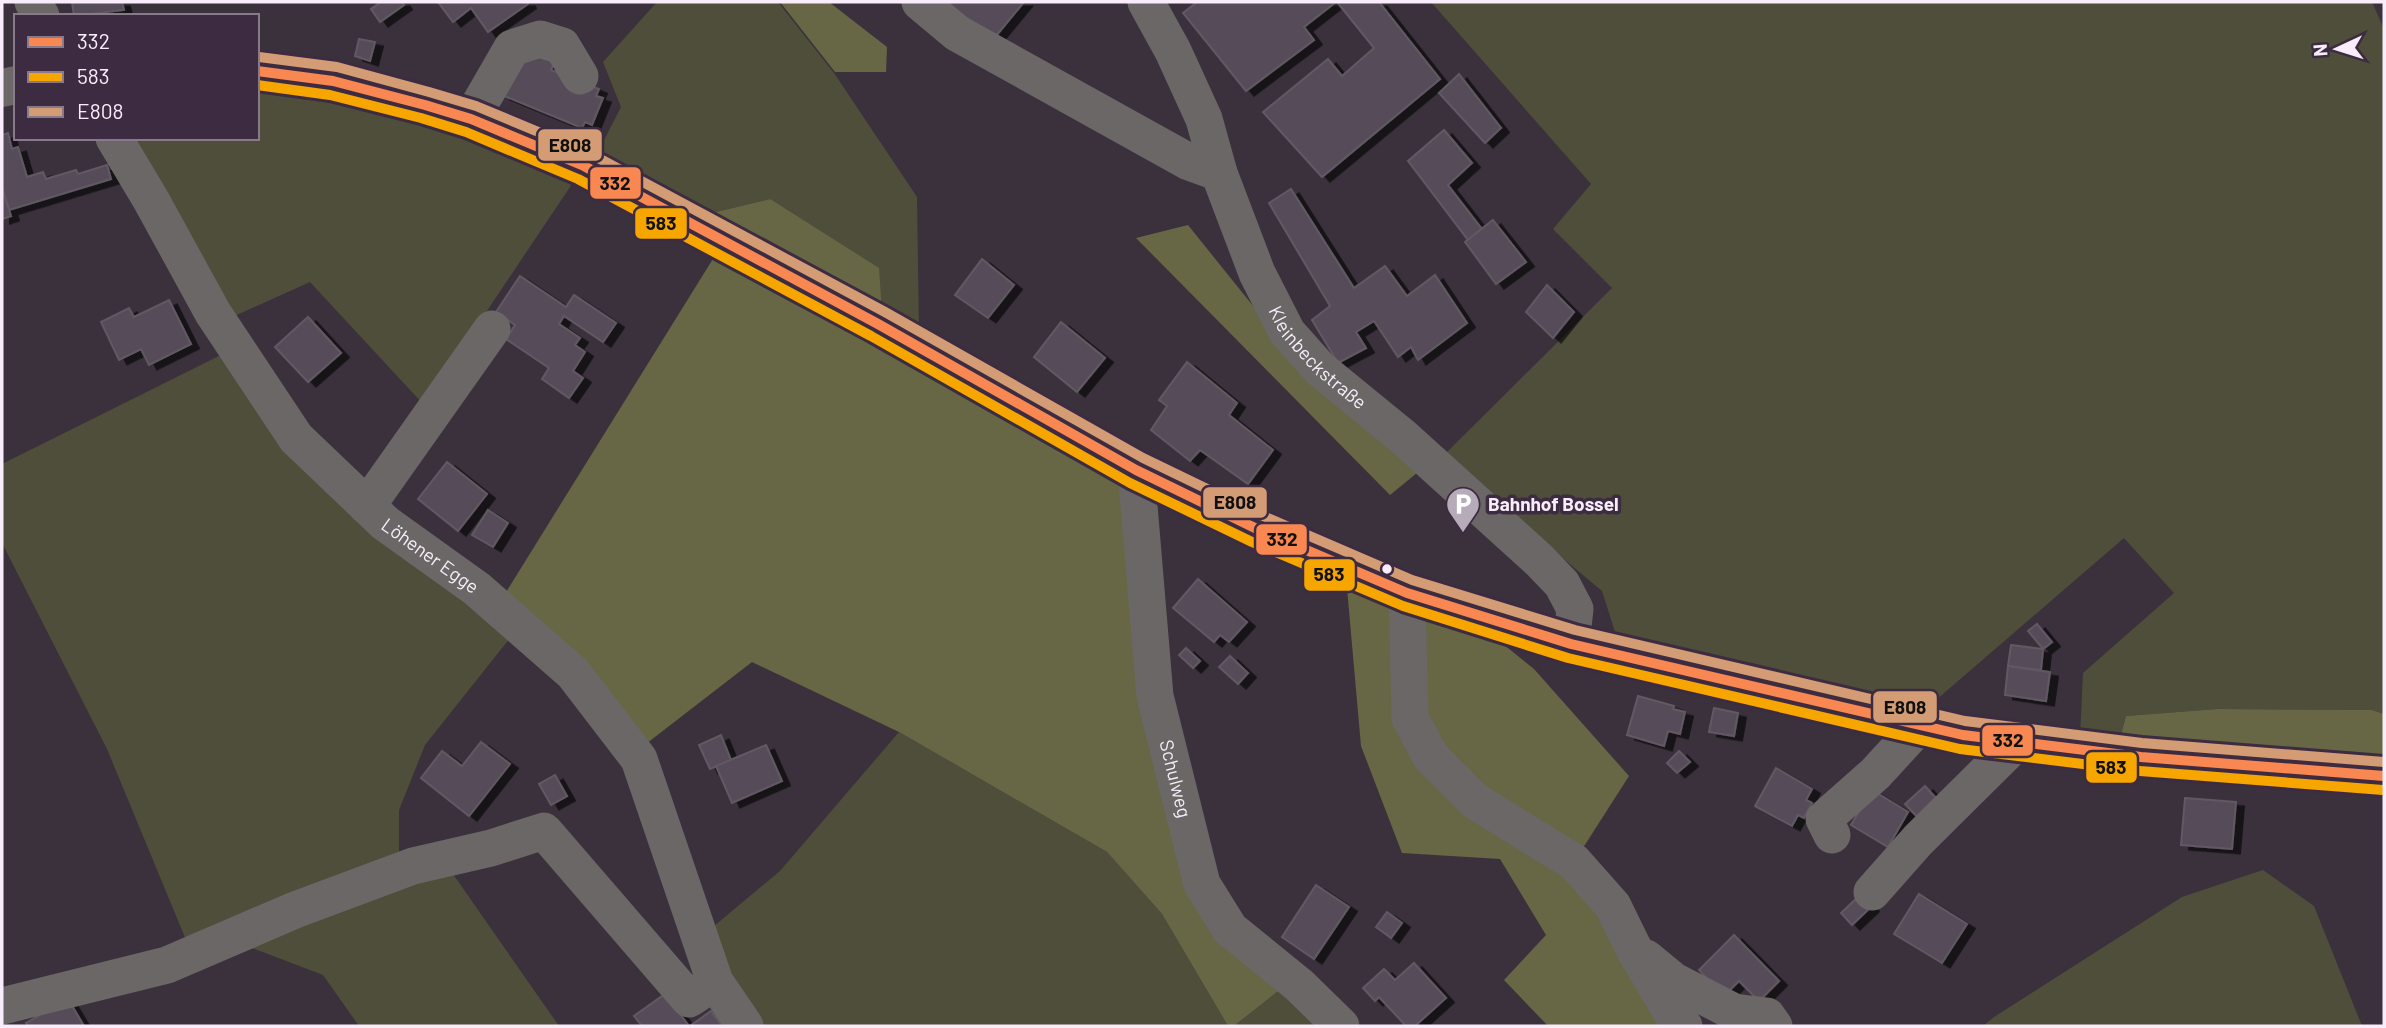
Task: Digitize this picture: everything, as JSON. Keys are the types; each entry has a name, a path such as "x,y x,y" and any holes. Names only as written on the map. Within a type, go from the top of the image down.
{"main road":[{"path":"259,71 332,81 471,119 584,166 878,324 1136,470 1257,529 1407,593 1571,644 1963,735 2141,757 2384,776"}],"street":[{"path":"920,2 957,33 1189,162 1219,173"},
{"name":"Kleinbeckstraße","path":"1146,2 1205,119 1219,173 1257,274 1287,332 1320,369 1402,436 1562,584 1575,609 1571,644"},
{"path":"471,119 512,48 540,39 562,46 580,76"},
{"name":"Löhener Egge","path":"115,140 213,313 296,438 385,523 477,589 573,673 639,759 715,982 745,1026"},
{"path":"367,506 492,329"},
{"name":"Schulweg","path":"1136,470 1155,696 1202,884 1230,929 1299,985 1341,1026"},
{"path":"1407,593 1410,718 1431,757 1475,801 1574,862 1613,906 1634,949 1673,1015 1684,1026"},
{"path":"1832,835 1824,819 1875,774 1920,725"},
{"path":"1872,892 1918,840 2017,742"},
{"path":"2,1006 167,965 295,910 413,866 491,848 544,831 689,999 715,982"},
{"path":"1634,949 1674,981 1734,1012 1767,1016 1774,1026"}],"shaded area":[{"path":"657,2 778,2 834,73 917,197 919,332 882,312 770,199 716,212 596,156 621,107 603,62"},
{"path":"1431,2 2372,2 2384,29 2384,714 2372,710 2217,709 2126,716 2119,742 2080,737 2083,673 2174,593 2124,538 1936,700 1928,714 1616,635 1602,591 1442,457 1612,288 1553,229 1591,184"},
{"path":"259,89 331,99 402,116 488,148 572,184 424,405 310,282 228,319 126,140 259,140"},
{"path":"227,352 514,633 425,745 399,810 399,860 189,947 107,749 2,543 2,464"},
{"path":"899,732 1107,852 1162,914 1228,1026 752,1026 707,932 780,871"},
{"path":"446,864 559,1026 359,1026 323,975 236,942"},
{"path":"2263,870 2314,906 2362,1026 1983,1026 2182,897"},
{"path":"1286,985 1332,1026 1234,1026"}],"green space":[{"path":"780,2 829,2 887,47 886,72 835,72"},
{"path":"770,199 879,268 882,313 720,225 716,212"},
{"path":"1188,225 1282,342 1423,468 1390,495 1136,238"},
{"path":"716,254 951,384 1129,489 1196,889 1286,985 1234,1026 1228,1026 1162,914 1107,852 899,732 752,662 642,747 503,597"},
{"path":"1347,588 1493,636 1534,669 1629,776 1574,862 1684,1026 1548,1026 1504,980 1546,935 1500,859 1402,853 1361,746"},
{"path":"2217,709 2372,710 2384,714 2384,760 2119,742 2126,716"}],"building":[{"path":"72,2 122,2 124,10 91,14 74,14"},
{"path":"381,2 402,2 404,5 380,22 371,9"},
{"path":"438,2 528,4 488,32 471,8 453,22"},
{"path":"941,2 1024,2 991,42"},
{"path":"1197,2 1336,2 1304,27 1314,40 1246,91 1183,13"},
{"path":"1337,2 1379,2 1440,79 1322,177 1263,112 1328,59 1342,76 1374,48"},
{"path":"359,39 375,42 370,61 355,56"},
{"path":"532,52 555,61 551,70 599,89 596,96 603,98 592,125 585,122 582,128 502,95 517,57"},
{"path":"1459,74 1501,128 1485,143 1439,93"},
{"path":"1444,130 1472,163 1448,185 1482,229 1468,240 1408,161"},
{"path":"8,133 12,149 18,147 27,177 43,172 46,179 76,170 78,174 107,165 111,179 9,210 2,189 2,135"},
{"path":"2,188 11,216 2,219"},
{"path":"1291,189 1354,288 1385,266 1407,296 1435,275 1467,323 1418,360 1411,347 1398,357 1374,321 1356,332 1366,348 1338,363 1312,320 1330,306 1269,203"},
{"path":"1493,220 1526,262 1496,284 1465,242"},
{"path":"982,259 1014,285 988,318 955,295"},
{"path":"520,276 566,307 574,295 616,323 603,342 564,316 559,324 580,338 575,345 585,352 573,371 583,378 569,398 542,379 549,368 506,339 515,325 496,312"},
{"path":"1547,285 1574,312 1553,338 1526,312"},
{"path":"169,300 191,344 149,365 141,349 119,360 101,322 129,308 134,317"},
{"path":"308,317 341,353 308,382 275,347"},
{"path":"1061,322 1105,358 1077,392 1034,357"},
{"path":"1187,362 1237,403 1229,415 1273,450 1248,484 1200,450 1190,461 1151,430 1167,406 1159,400"},
{"path":"447,462 487,494 458,531 418,499"},
{"path":"488,510 508,523 493,547 472,535"},
{"path":"1198,579 1247,622 1229,642 1220,635 1214,642 1173,608"},
{"path":"2037,624 2052,642 2043,649 2028,631"},
{"path":"2011,645 2043,649 2041,670 2008,666"},
{"path":"1186,648 1200,661 1193,668 1179,655"},
{"path":"1230,656 1248,673 1238,684 1219,667"},
{"path":"2008,666 2050,672 2046,701 2005,695"},
{"path":"1638,696 1674,706 1673,709 1685,712 1680,734 1668,731 1664,746 1627,735"},
{"path":"1714,708 1738,713 1734,736 1709,732"},
{"path":"721,735 731,760 710,769 699,745"},
{"path":"481,742 510,764 469,816 421,778 442,751 462,766"},
{"path":"766,745 782,781 732,803 716,766"},
{"path":"1679,751 1690,762 1677,773 1667,763"},
{"path":"1776,768 1812,789 1806,800 1812,803 1804,818 1798,815 1792,826 1755,806"},
{"path":"555,775 567,796 551,805 539,784"},
{"path":"1925,786 1944,807 1925,825 1905,804"},
{"path":"1872,790 1908,812 1888,847 1851,825"},
{"path":"2185,798 2236,802 2232,849 2181,845"},
{"path":"1316,885 1349,907 1314,959 1282,937"},
{"path":"1919,894 1967,924 1942,963 1894,934"},
{"path":"1860,895 1871,907 1852,925 1841,913"},
{"path":"1387,912 1402,923 1391,938 1376,927"},
{"path":"1734,935 1779,981 1759,1001 1739,981 1724,996 1699,970"},
{"path":"1414,963 1446,998 1415,1026 1406,1026 1379,997 1375,1001 1363,988 1384,969 1395,980"},
{"path":"665,994 689,1026 642,1026 634,1016"},
{"path":"68,999 84,1026 28,1026 26,1023"},
{"path":"711,1011 722,1026 690,1026"}],"transit line":[{"name":"E808","path":"259,57 337,67 429,92 476,106 589,153 885,312 1143,458 1263,516 1412,580 1575,630 1965,721 2142,743 2384,762"},
{"name":"332","path":"259,71 333,81 425,105 471,119 584,166 878,324 1136,470 1257,529 1407,593 1571,644 1963,735 2141,757 2384,776"},
{"name":"583","path":"259,85 330,95 421,118 466,132 578,179 871,336 1130,483 1252,542 1403,606 1568,658 1960,749 2140,771 2383,790"}],"place":[{"name":"Bahnhof Bossel","path":"1463,534"}]}
